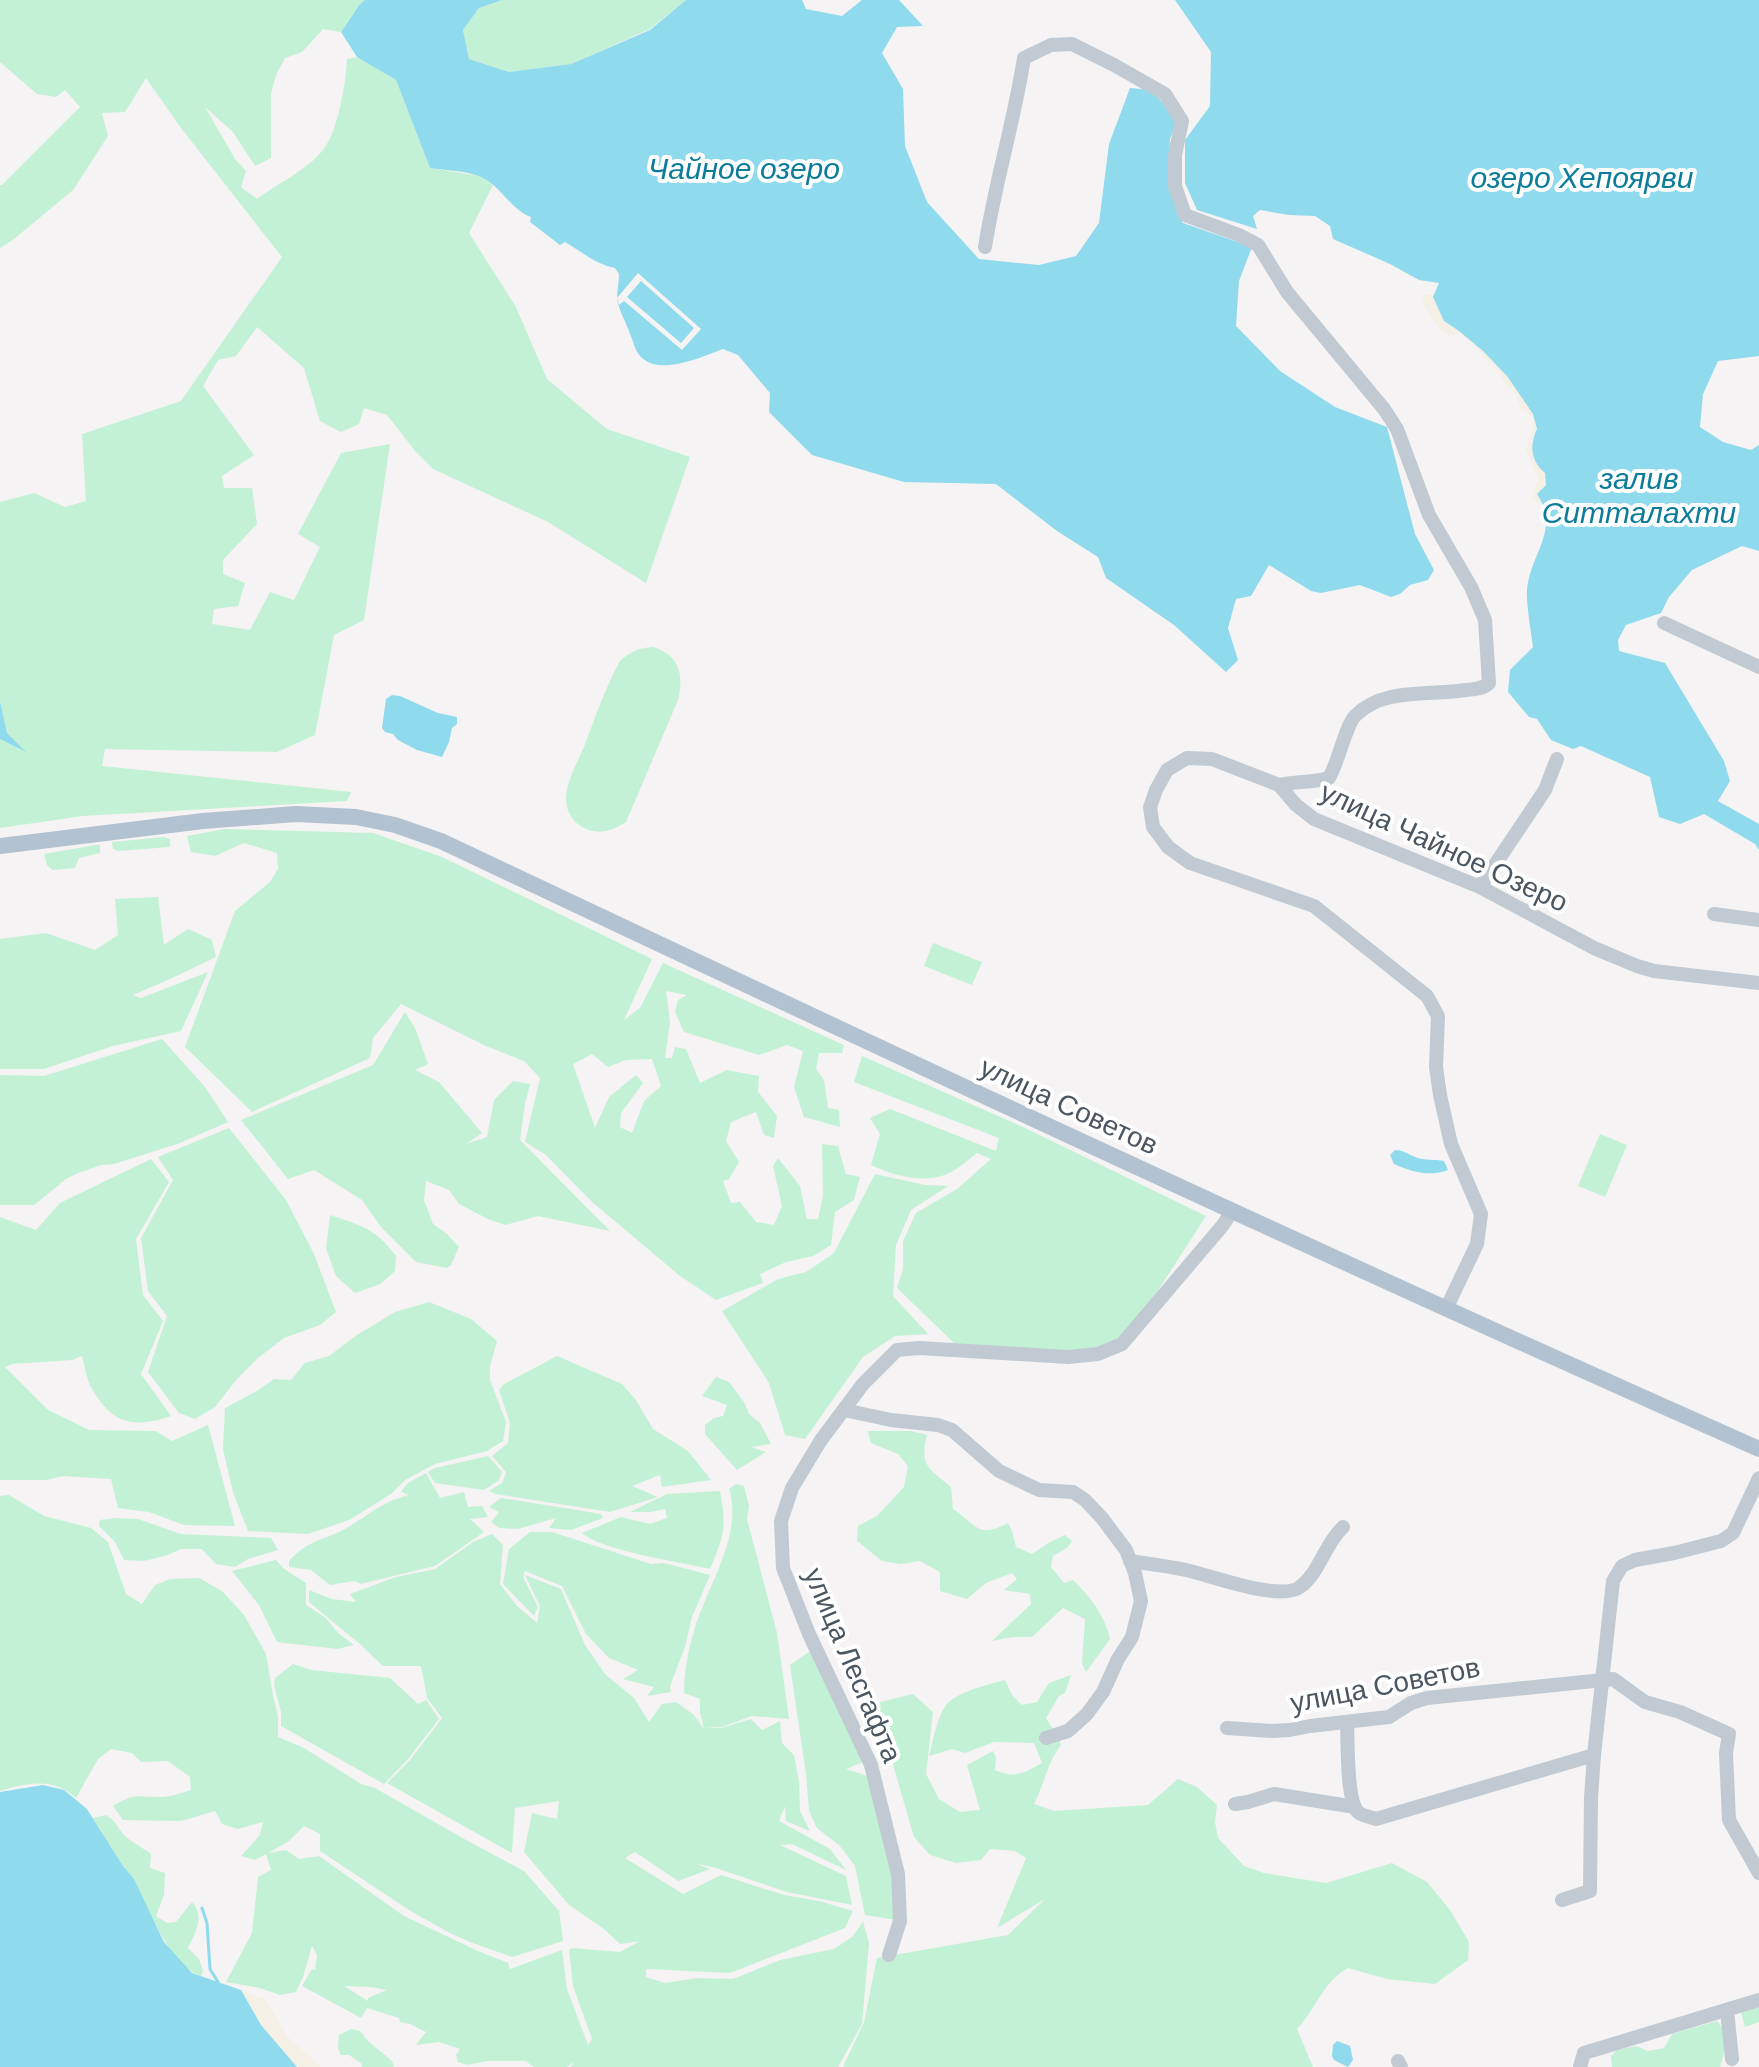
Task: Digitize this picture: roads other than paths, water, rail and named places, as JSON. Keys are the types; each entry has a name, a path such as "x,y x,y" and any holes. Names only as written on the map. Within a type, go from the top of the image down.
{"main road":[{"name":"улица Советов","path":"0,846 203,821 296,814 356,817 395,825 441,841 1232,1211 1759,1449"}],"street":[{"name":"улица Чайное Озеро","path":"985,247 1024,58 1051,45 1072,44 1165,94 1182,121 1175,155 1175,186 1185,215 1258,245 1287,292 1372,393 1397,429 1429,515 1471,587 1485,620 1489,683 1482,688 1449,693 1380,699 1352,718 1329,778 1279,785 1296,805 1314,819 1480,887 1594,948 1637,966 1654,971 1759,983"},
{"path":"1664,623 1759,667"},
{"path":"1279,785 1212,759 1187,758 1167,770 1156,790 1150,807 1153,827 1168,847 1190,863 1314,906 1427,996 1438,1016 1436,1067 1451,1144 1481,1214 1477,1244 1446,1309"},
{"path":"1480,887 1545,790 1557,759"},
{"path":"1714,914 1759,920"},
{"name":"улица Лесгафта","path":"889,1955 900,1921 898,1874 871,1765 809,1634 783,1568 781,1521 792,1488 821,1440 863,1384 897,1350 919,1348 1068,1357 1098,1354 1122,1344 1232,1211"},
{"path":"844,1410 952,1430 999,1471 1039,1490 1073,1492 1085,1500 1126,1550 1141,1601 1132,1637 1103,1692 1087,1714 1068,1731 1046,1738"},
{"path":"1562,1900 1590,1891 1594,1755 1613,1581 1622,1566 1635,1560 1721,1541 1733,1533 1759,1478"},
{"path":"1130,1561 1188,1570 1265,1590 1298,1590 1314,1573 1343,1527"},
{"path":"1601,1679 1613,1679 1645,1702 1680,1712 1729,1734 1726,1753 1729,1820 1759,1873"},
{"name":"улица Советов","path":"1227,1728 1281,1731 1389,1717 1411,1703 1427,1698 1601,1679"},
{"path":"1347,1722 1349,1786 1355,1807 1359,1813 1376,1819 1594,1755"},
{"path":"1235,1804 1274,1794 1355,1807"},
{"path":"1580,2067 1584,2053 1759,2000"},
{"path":"1727,2010 1732,2059"}],"water":[{"name":"Чайное озеро","path":"365,0 502,0 479,8 463,30 469,59 509,72 571,64 650,30 686,0 802,0 806,9 842,16 862,0 899,0 923,26 897,27 882,53 903,89 905,146 927,202 979,259 1039,265 1076,256 1099,223 1109,144 1130,88 1152,90 1177,121 1170,139 1168,186 1183,223 1252,247 1239,281 1236,326 1280,371 1335,407 1387,427 1415,534 1434,570 1428,580 1410,585 1391,597 1360,585 1321,593 1311,591 1269,565 1251,596 1236,599 1228,628 1238,660 1226,672 1174,625 1106,578 1098,557 1057,531 996,484 904,482 812,455 769,412 770,393 738,355 723,349 669,365 648,362 636,351 619,308 619,274 615,268 595,261 565,242 560,245 481,177 430,168 396,80 357,57 341,32"},
{"name":"озеро Хепоярви","path":"1175,0 1759,0 1759,356 1718,361 1703,394 1700,427 1723,442 1751,450 1759,445 1759,551 1742,546 1692,570 1669,597 1661,613 1626,625 1618,640 1619,651 1665,663 1724,761 1730,781 1718,801 1759,824 1759,850 1755,844 1704,814 1680,824 1659,817 1650,777 1581,746 1573,749 1551,740 1537,719 1529,717 1508,692 1510,670 1533,647 1527,590 1545,531 1544,507 1537,494 1546,485 1545,473 1533,453 1537,429 1533,414 1507,376 1483,351 1444,321 1433,297 1439,283 1419,280 1333,239 1330,226 1315,216 1260,210 1253,216 1257,229 1197,210 1185,183 1185,140 1210,106 1211,52"},
{"path":"392,695 457,717 457,724 452,728 442,757 417,750 385,732 382,728 386,699"},
{"path":"0,701 7,733 26,752 0,739"},
{"path":"1395,1150 1419,1158 1444,1161 1448,1170 1427,1173 1401,1167 1394,1164 1390,1155"},
{"path":"43,1785 64,1790 87,1809 134,1879 164,1942 192,1973 241,1990 261,2025 297,2067 0,2067 0,1792"},
{"path":"1337,2041 1350,2046 1353,2060 1348,2067 1332,2056 1333,2045"}],"waterway":[{"path":"202,1908 207,1923 210,1969 218,1982"}],"water label":[{"name":"залив Ситталахти","path":"1639,495"}]}
